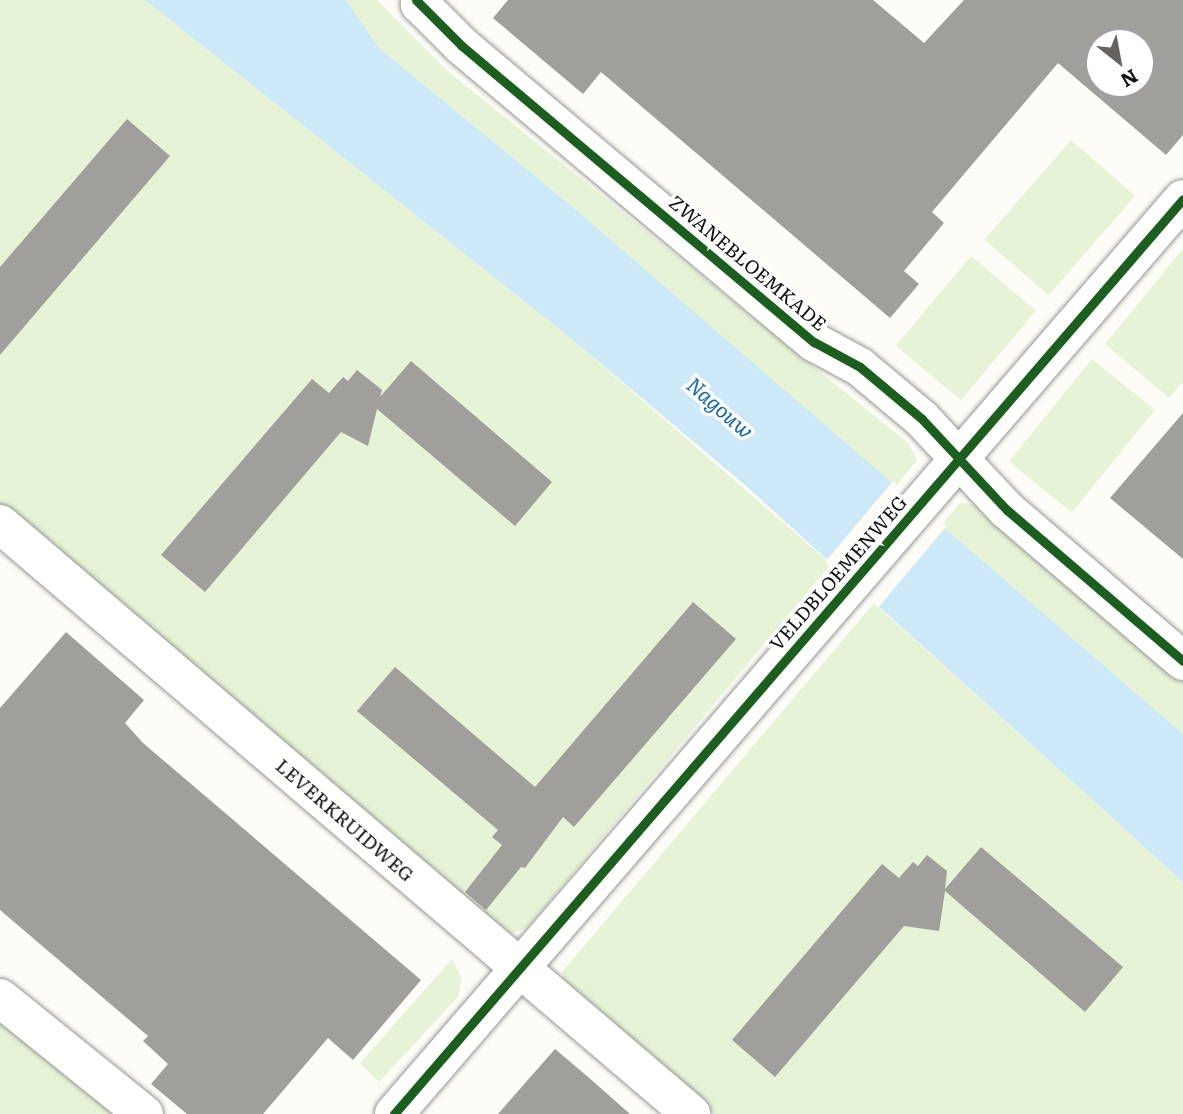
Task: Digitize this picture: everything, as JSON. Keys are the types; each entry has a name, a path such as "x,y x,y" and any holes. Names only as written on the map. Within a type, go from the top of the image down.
{"street":[{"name":"ZWANEBLOEMKADE","path":"422,2 462,46 814,342 860,367 922,419 947,473 1052,551 1183,661"},
{"name":"VELDBLOEMENWEG","path":"394,1114 521,971 1183,200"},
{"name":"LEVERKRUIDWEG","path":"0,524 691,1114"},
{"path":"0,998 144,1114"}],"green space":[{"path":"0,0 145,0 568,336 831,564 528,927 508,934 0,508"},
{"path":"346,0 377,0 449,72 908,443 917,460 895,487 568,203 380,49"},
{"path":"1071,140 1135,196 1049,295 984,240"},
{"path":"1183,249 1183,382 1169,398 1105,344"},
{"path":"971,256 1036,311 961,400 896,346"},
{"path":"1092,359 1155,410 1072,513 1009,462"},
{"path":"960,503 972,504 1183,679 1183,734 940,526"},
{"path":"874,603 1183,882 1183,1114 714,1114 567,990 562,972"},
{"path":"452,959 462,979 458,997 379,1082 360,1063"},
{"path":"0,1014 120,1114 0,1114"}],"water":[{"name":"Nagouw","path":"145,0 346,0 380,49 568,203 1183,734 1183,882 746,486 568,336"}],"pier":[{"path":"893,481 947,526 878,607 825,562"}],"building":[{"path":"508,0 873,0 924,43 964,0 1183,0 1183,135 1166,155 1099,98 1155,98 1155,28 1085,28 1085,86 1058,63 932,212 944,223 904,271 919,284 890,318 601,72 583,94 493,18"},
{"path":"127,119 170,156 0,355 0,267"},
{"path":"411,361 552,482 515,526 377,409 368,446 341,432 205,592 161,555 312,379 329,393 343,377 348,381 357,370 382,390 380,397"},
{"path":"1183,413 1183,559 1110,498"},
{"path":"693,602 736,639 574,827 563,817 525,868 521,867 486,910 465,892 502,845 492,837 498,830 357,711 395,667 535,787"},
{"path":"66,632 144,700 125,723 143,743 421,980 353,1060 328,1038 263,1114 187,1114 151,1084 168,1064 143,1041 148,1036 0,910 0,708"},
{"path":"981,847 1123,967 1085,1012 945,891 939,931 904,926 775,1077 732,1040 882,864 899,878 913,862 918,866 927,855 947,871 945,889"},
{"path":"555,1049 587,1076 630,1114 498,1114"}],"cycle path":[{"path":"416,0 462,46 814,342 860,367 922,419 1007,510 1183,661"},
{"path":"394,1114 1183,199"}]}
